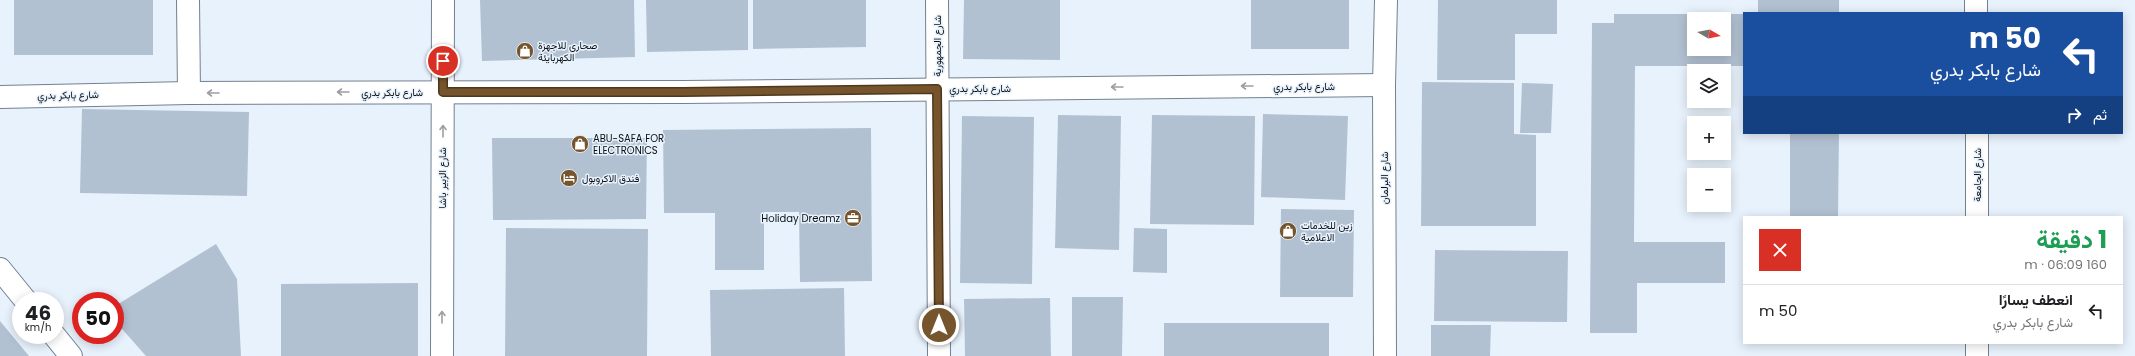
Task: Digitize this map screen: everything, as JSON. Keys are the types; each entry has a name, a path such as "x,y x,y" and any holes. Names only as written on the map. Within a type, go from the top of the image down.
{"street":[{"path":"188,0 189,93"},
{"name":"شارع الزبير باشا","path":"442,356 443,0"},
{"name":"شارع الجمهورية","path":"937,0 939,356"},
{"name":"شارع البرلمان","path":"1385,356 1384,85 1386,0"},
{"path":"1976,0 1976,12"},
{"name":"شارع بابكر بدري","path":"0,96 189,93 683,92 1384,85"},
{"name":"شارع الجامعة","path":"1977,134 1977,216"},
{"path":"0,269 19,292"},
{"path":"62,344 72,356"},
{"path":"1977,344 1977,356"}],"building":[{"path":"14,0 153,0 153,55 14,55"},
{"path":"480,0 634,0 635,57 482,61"},
{"path":"646,0 748,0 748,50 647,52"},
{"path":"753,0 866,0 866,47 753,49"},
{"path":"964,0 1060,0 1060,60 963,59"},
{"path":"1251,0 1349,0 1349,49 1251,49"},
{"path":"1438,0 1557,0 1557,34 1515,34 1515,80 1437,80"},
{"path":"1758,0 1839,0 1839,12 1758,12"},
{"path":"1614,14 1687,14 1687,56 1731,56 1731,14 1743,14 1743,66 1731,66 1731,64 1687,64 1687,66 1635,66 1634,242 1725,242 1725,283 1637,283 1637,333 1590,333 1592,23 1614,23"},
{"path":"1422,82 1514,83 1514,134 1536,135 1536,226 1421,226"},
{"path":"1522,83 1553,84 1551,133 1520,133"},
{"path":"82,109 249,112 247,196 80,193"},
{"path":"1263,114 1348,116 1345,200 1261,197"},
{"path":"1058,115 1121,116 1119,250 1055,248"},
{"path":"1152,115 1255,116 1254,225 1150,224"},
{"path":"962,116 1034,117 1032,284 960,283"},
{"path":"871,128 872,281 800,282 799,212 764,212 764,270 715,270 715,213 664,213 663,130"},
{"path":"1790,134 1839,134 1838,216 1790,216"},
{"name":"فندق الاكروبول","path":"492,138 647,138 646,219 493,220"},
{"path":"1281,209 1354,210 1353,297 1280,297"},
{"path":"506,228 648,229 647,356 505,356"},
{"path":"1134,228 1167,229 1167,273 1133,272"},
{"path":"216,244 237,279 241,356 146,356 124,331 124,300"},
{"path":"1435,250 1568,251 1567,322 1434,321"},
{"path":"418,283 418,356 281,356 281,284"},
{"path":"844,288 845,356 711,356 710,290"},
{"path":"1072,297 1123,297 1122,356 1072,356"},
{"path":"1050,298 1051,356 965,356 964,299"},
{"path":"0,321 12,335 12,344 19,344 29,356 0,356"},
{"path":"1164,323 1329,323 1329,356 1164,356"},
{"path":"1431,325 1491,325 1490,356 1431,356"}],"place":[{"name":"صحاري للاجهزة الكهربايئة","path":"525,51"},
{"name":"ABU-SAFA FOR ELECTRONICS","path":"580,144"},
{"name":"فندق الاكروبول","path":"569,178"},
{"name":"Holiday Dreamz","path":"853,218"},
{"name":"زين للخدمات الاعلامية","path":"1288,231"}],"route":[{"path":"443,61 443,92 683,92 937,89 939,325"}]}
